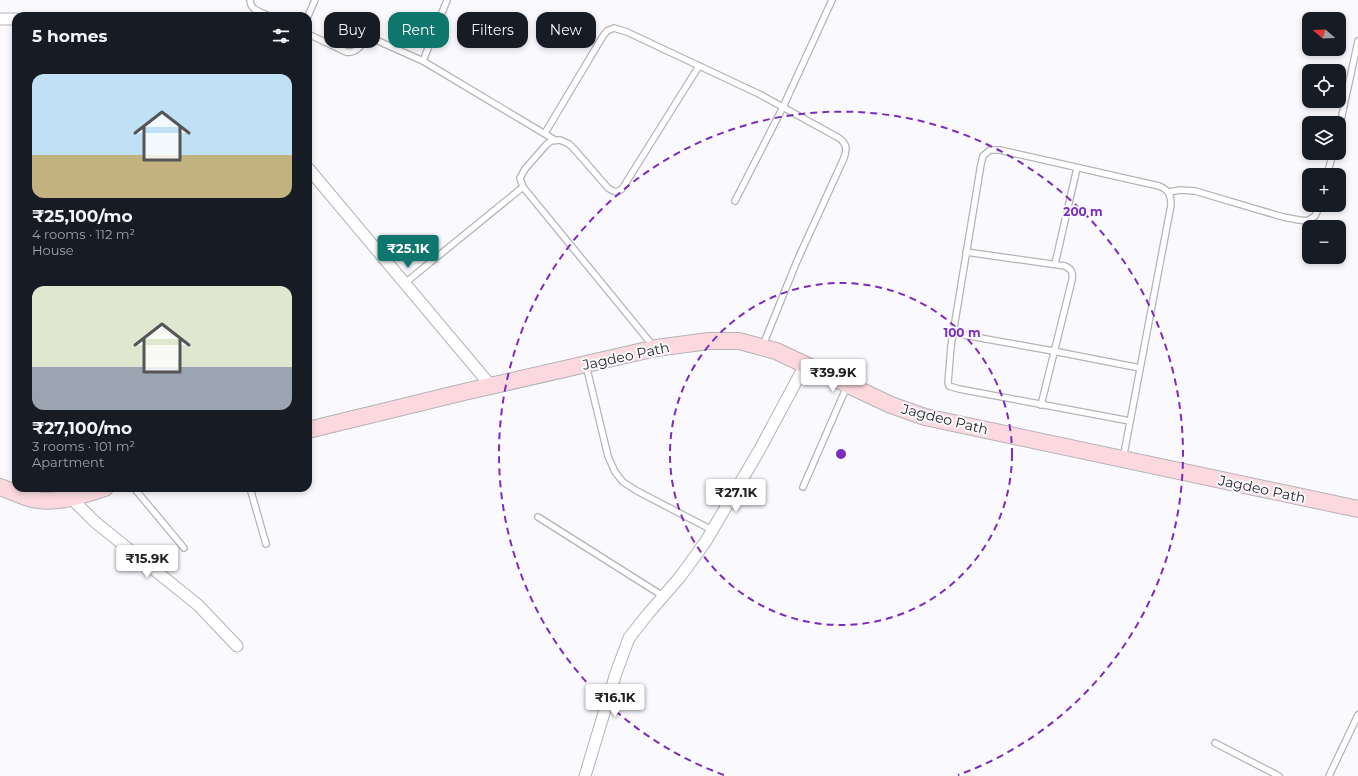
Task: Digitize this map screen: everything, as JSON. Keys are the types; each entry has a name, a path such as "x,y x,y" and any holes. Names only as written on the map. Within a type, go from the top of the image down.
{"main road":[{"name":"Jagdeo Path","path":"312,429 656,348 717,341 739,341 776,351 891,405 925,417 1358,509"},
{"path":"0,487 12,491"},
{"path":"14,492 33,499 49,500 71,498 91,492"}],"street":[{"path":"0,18 12,19"},
{"path":"312,173 491,386"},
{"path":"585,776 629,638 693,560 760,449 805,365"},
{"path":"71,498 95,522 198,605 237,646"}],"lane":[{"path":"250,0 250,5 252,8 260,12"},
{"path":"310,12 315,0"},
{"path":"423,61 447,0"},
{"path":"735,201 783,107 832,0"},
{"path":"545,133 603,36 611,28 618,28 759,94 840,138 846,148 844,158 797,261 762,348"},
{"path":"312,36 351,53 371,38 423,61 555,140 564,141 569,144 613,192 622,189 699,66"},
{"path":"1342,116 1358,42"},
{"path":"555,140 546,145 525,169 520,178 523,186 656,348"},
{"path":"1123,459 1171,205 1171,197 1169,192 1159,186 1000,150 994,149 986,152 981,164 953,333 948,378 950,386 958,389 1130,421"},
{"path":"1055,264 1077,168"},
{"path":"405,283 523,186"},
{"path":"1169,192 1180,190 1195,191 1299,220 1307,221 1315,216 1317,212"},
{"path":"966,252 1055,264 1068,267 1071,270 1072,275 1041,404"},
{"path":"953,333 1140,368"},
{"path":"586,364 608,456 615,472 624,482 637,491 712,530"},
{"path":"803,487 847,385"},
{"path":"137,492 184,548"},
{"path":"251,492 266,544"},
{"path":"538,517 663,596"},
{"path":"1329,776 1357,718"},
{"path":"1215,743 1278,776"}]}
